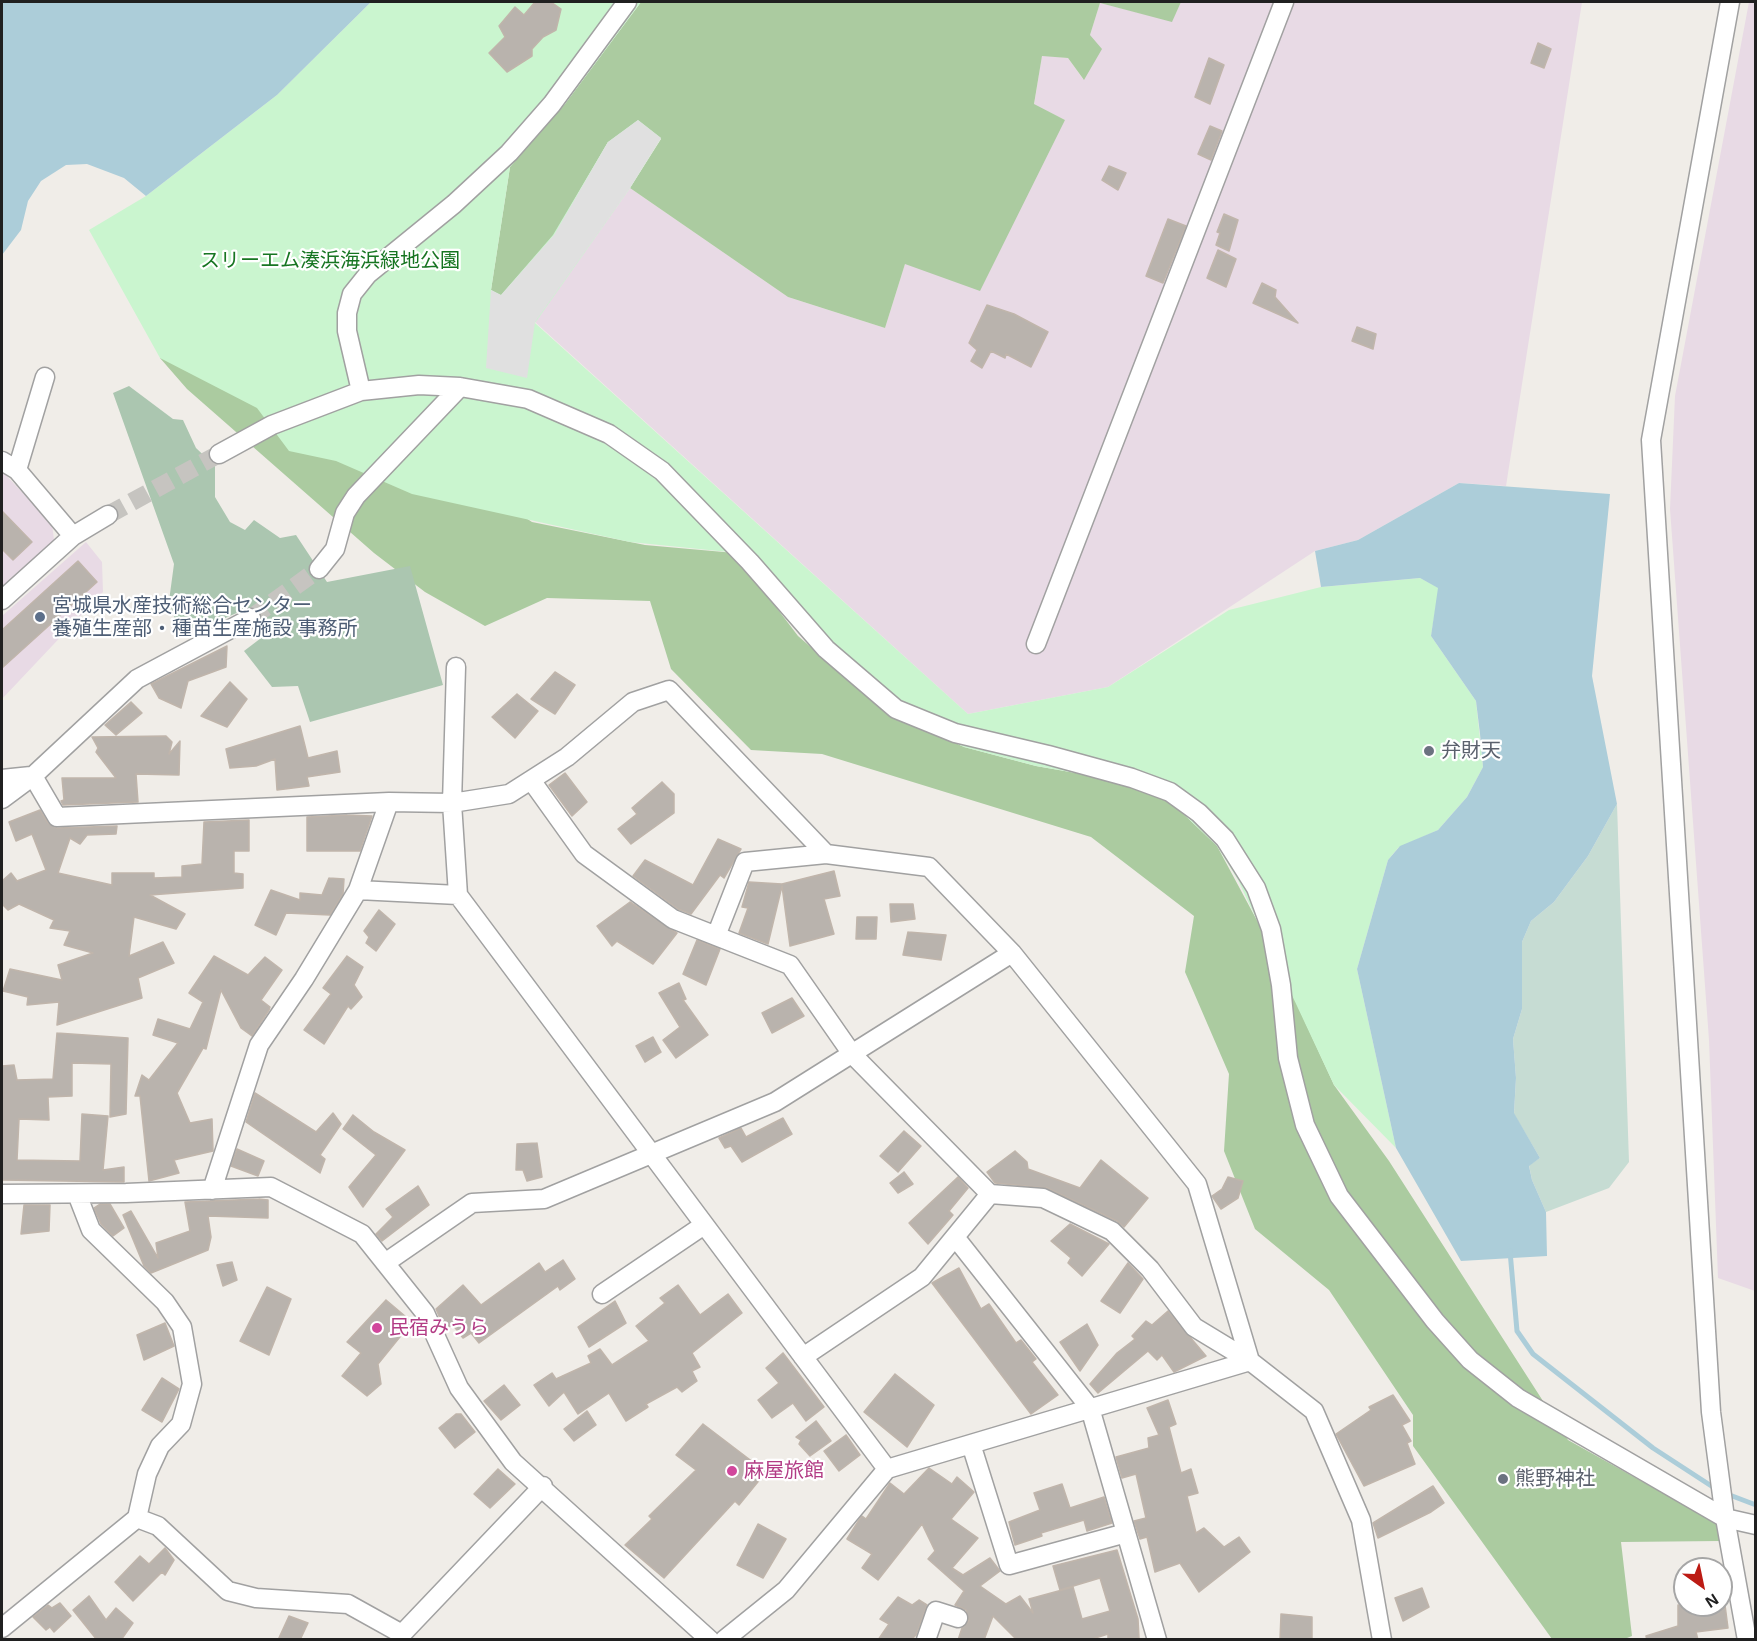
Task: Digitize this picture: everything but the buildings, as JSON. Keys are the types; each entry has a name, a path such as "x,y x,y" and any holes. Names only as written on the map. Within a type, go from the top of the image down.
{"street":[{"path":"361,391 347,331 347,313 352,294 368,274 454,204 509,153 552,104 627,2"},
{"path":"1036,644 1284,2"},
{"path":"1730,2 1651,440 1711,1412 1724,1511 1747,1640"},
{"path":"45,377 9,466 73,536"},
{"path":"219,454 272,426 361,391 420,385 460,387 528,399 582,420 633,449 662,471 750,562 826,649 896,708 955,734 1048,755 1132,778 1170,792 1199,813 1225,840 1243,864 1265,905 1281,985 1288,1058 1296,1095 1321,1161 1346,1205 1435,1321 1470,1360 1518,1398 1724,1511 1755,1525"},
{"path":"319,569 334,549 345,513 357,496 460,387"},
{"path":"2,600 73,536 108,515"},
{"path":"2,799 33,776 137,679 251,618"},
{"path":"456,667 452,803 458,895 887,1469"},
{"path":"33,776 57,817 388,802 452,803 509,794 567,757 633,702 669,690 826,854"},
{"path":"2,779 33,776"},
{"path":"531,780 584,854 673,919 790,965 852,1054 990,1194 1043,1198 1112,1231 1150,1269 1194,1327 1250,1361 1314,1411 1361,1520 1382,1640"},
{"path":"212,1190 259,1045 304,979 358,890 388,802"},
{"path":"716,936 745,862 826,854 929,867 1012,953 1197,1184 1250,1361"},
{"path":"358,890 458,895"},
{"path":"385,1263 472,1203 544,1199 652,1156 775,1102 1012,953"},
{"path":"2,1194 77,1194 271,1187 362,1234 425,1313 459,1389 513,1462 543,1486 710,1640"},
{"path":"2,1628 136,1518 147,1474 160,1446 181,1424 192,1384 182,1327 165,1302 91,1230 77,1194"},
{"path":"803,1357 922,1277 990,1194"},
{"path":"602,1294 704,1225"},
{"path":"955,1237 1090,1408 1157,1640"},
{"path":"724,1640 786,1590 887,1469 1250,1361"},
{"path":"971,1444 1009,1565 1126,1533"},
{"path":"136,1518 158,1526 228,1591 256,1598 348,1604 406,1637 543,1486"},
{"path":"926,1640 936,1611 958,1618"}],"shaded area":[{"path":"1181,2 1582,2 1506,486 1459,483 1358,540 1315,551 1108,687 968,714 535,322 630,188 788,297 885,328 905,264 1065,120 1034,105 1042,55 1068,58 1083,79 1090,35 1100,3 1172,21"},
{"path":"1749,2 1756,2 1755,1291 1718,1278 1709,1040 1670,509 1675,396"},
{"path":"638,120 661,138 630,188 535,322 527,378 486,368 491,290 501,295 554,235 608,142"},
{"path":"2,471 52,524 54,540 2,588"},
{"path":"86,542 102,562 103,592 2,699 2,616"}],"green space":[{"name":"スリーエム湊浜海浜緑地公園","path":"371,2 641,2 565,104 510,167 491,290 501,295 553,235 608,142 638,120 661,138 630,188 535,323 968,714 1108,687 1229,610 1321,587 1420,578 1439,588 1431,636 1476,701 1483,767 1467,797 1438,830 1398,848 1388,860 1357,969 1396,1148 1334,1085 1238,880 1217,846 1172,803 1110,779 1036,766 964,747 879,706 748,554 630,542 412,494 336,461 289,451 257,408 160,358 89,230 146,196 277,95"},
{"path":"641,2 1181,2 1172,22 1100,3 1090,35 1102,49 1084,80 1068,58 1042,56 1034,104 1065,120 980,291 905,264 885,328 788,297 630,188 661,139 608,142 554,235 501,296 491,290 510,167 565,104"},
{"path":"160,358 301,371 532,522 645,545 735,553 798,636 879,706 964,747 1036,766 1110,779 1172,803 1217,846 1268,941 1334,1085 1389,1161 1568,1440 1720,1525 1720,1541 1621,1542 1632,1636 1622,1640 1552,1639 1413,1446 1413,1415 1329,1290 1255,1229 1224,1151 1229,1074 1185,972 1194,916 1091,837 822,754 751,750 671,669 650,601 547,598 485,626 425,592 374,553 187,389"},
{"path":"129,386 173,419 183,420 196,448 215,466 215,497 230,522 245,530 254,520 280,538 296,535 327,582 410,566 443,685 310,722 298,686 272,687 244,651 265,635 246,609 179,632 169,601 174,564 113,393"},
{"path":"1617,804 1629,1162 1609,1188 1546,1212 1532,1180 1529,1165 1540,1158 1514,1114 1516,1078 1513,1039 1522,1009 1522,942 1531,921 1554,902 1588,856"}],"water":[{"path":"2,2 371,2 277,95 146,196 124,178 87,164 66,165 41,181 28,201 21,230 2,255"},
{"path":"1459,483 1610,494 1592,676 1617,804 1588,856 1554,902 1531,921 1522,942 1522,1009 1513,1039 1516,1078 1514,1113 1540,1158 1529,1166 1532,1180 1546,1212 1547,1256 1461,1261 1396,1148 1357,969 1388,860 1400,846 1438,830 1467,797 1483,767 1476,701 1431,636 1438,588 1420,578 1321,587 1315,551 1358,540"}],"waterway":[{"path":"1510,1251 1517,1331 1533,1354 1653,1448 1716,1489"},
{"path":"1727,1494 1756,1505"}],"tunnel":[{"path":"108,515 219,454"},
{"path":"251,618 319,569"}],"place":[{"name":"宮城県水産技術総合センター 養殖生産部・種苗生産施設 事務所","path":"40,617"},
{"name":"弁財天","path":"1429,751"},
{"name":"民宿みうら","path":"377,1328"},
{"name":"麻屋旅館","path":"732,1471"},
{"name":"熊野神社","path":"1503,1479"}]}
